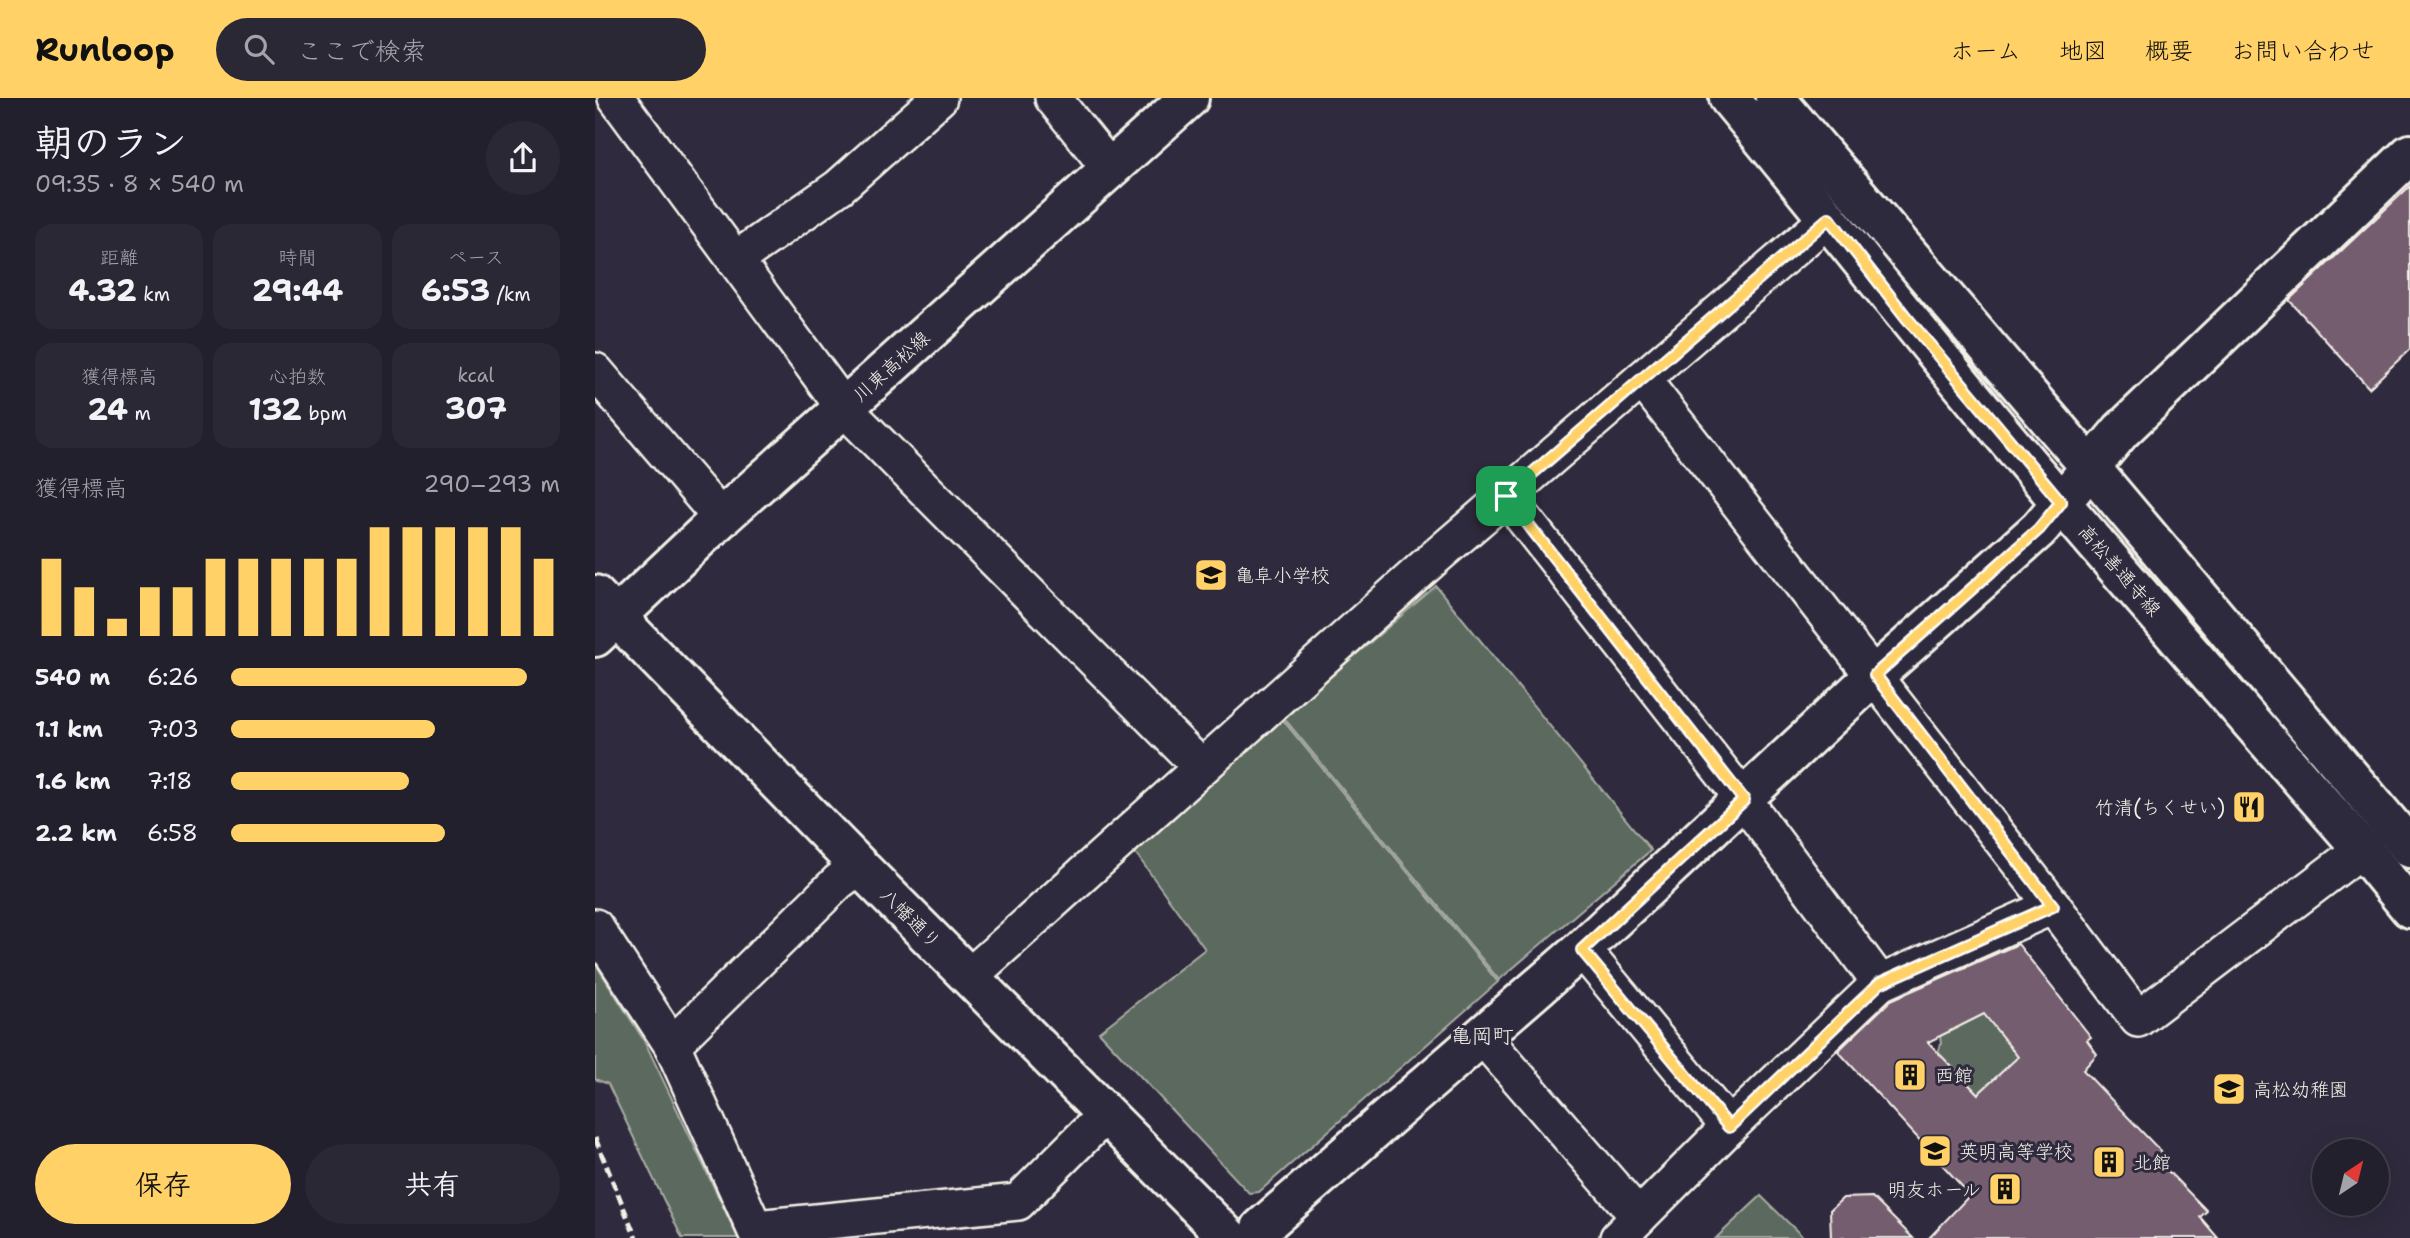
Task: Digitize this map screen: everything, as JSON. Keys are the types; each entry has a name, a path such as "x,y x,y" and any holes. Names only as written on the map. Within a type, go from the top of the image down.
{"main road":[{"name":"川東高松線","path":"602,616 721,518 1189,98"},
{"name":"高松善通寺線","path":"1729,98 1829,218 1906,317 2061,502 2410,908"},
{"path":"1775,98 2410,848"},
{"path":"1260,1238 1261,1228 1582,950 1875,675 2039,529 2089,467 2133,420 2410,154"},
{"name":"八幡通り","path":"602,616 970,976 1229,1238"}],"street":[{"path":"616,98 844,408 1202,767"},
{"path":"735,260 839,187 939,98"},
{"path":"1053,98 1111,170"},
{"path":"970,976 1506,496 1829,218"},
{"path":"595,371 721,518"},
{"path":"1642,379 1875,675 2138,1019 2362,849"},
{"path":"1506,496 1744,800 1880,983"},
{"path":"672,1045 838,882 859,866"},
{"path":"1482,1037 1628,1227 1880,983 2053,906"},
{"path":"595,927 672,1045 757,1233 1018,1202 1105,1115"},
{"path":"1582,950 1729,1127"}],"green space":[{"path":"1436,586 1651,850 1499,980 1283,717"},
{"path":"1282,719 1498,982 1259,1192 1249,1193 1099,1032 1205,949 1134,851"},
{"path":"595,963 645,1042 738,1238 682,1238 608,1084 595,1079"},
{"path":"1984,1014 2018,1057 1978,1094 1938,1053 1940,1036"},
{"path":"1761,1196 1804,1238 1716,1238"}],"building":[{"path":"2410,186 2410,349 2369,388 2289,300"},
{"path":"2018,944 2091,1037 2087,1040 2097,1054 2083,1070 2168,1159 2162,1165 2207,1211 2200,1217 2218,1238 1929,1238 1970,1195 1838,1051 1891,1000","holes":["1984,1014 2018,1057 1978,1094 1928,1042"]},
{"path":"1872,1197 1913,1238 1831,1238 1830,1210 1843,1198"}],"railway":[{"path":"595,1138 636,1238"}],"place":[{"name":"亀阜小学校","path":"1211,575"},
{"name":"竹清(ちくせい)","path":"2249,807"},
{"name":"西館","path":"1910,1075"},
{"name":"高松幼稚園","path":"2229,1089"},
{"name":"英明高等学校","path":"1935,1151"},
{"name":"北館","path":"2109,1162"},
{"name":"明友ホール","path":"2005,1189"}],"district":[{"name":"亀岡町","path":"1482,1036"}],"route":[{"path":"1829,218 1906,317 2061,502 2039,529 1875,675 2053,906 1880,983 1729,1127 1582,950 1744,800 1506,496 1829,218"}]}
